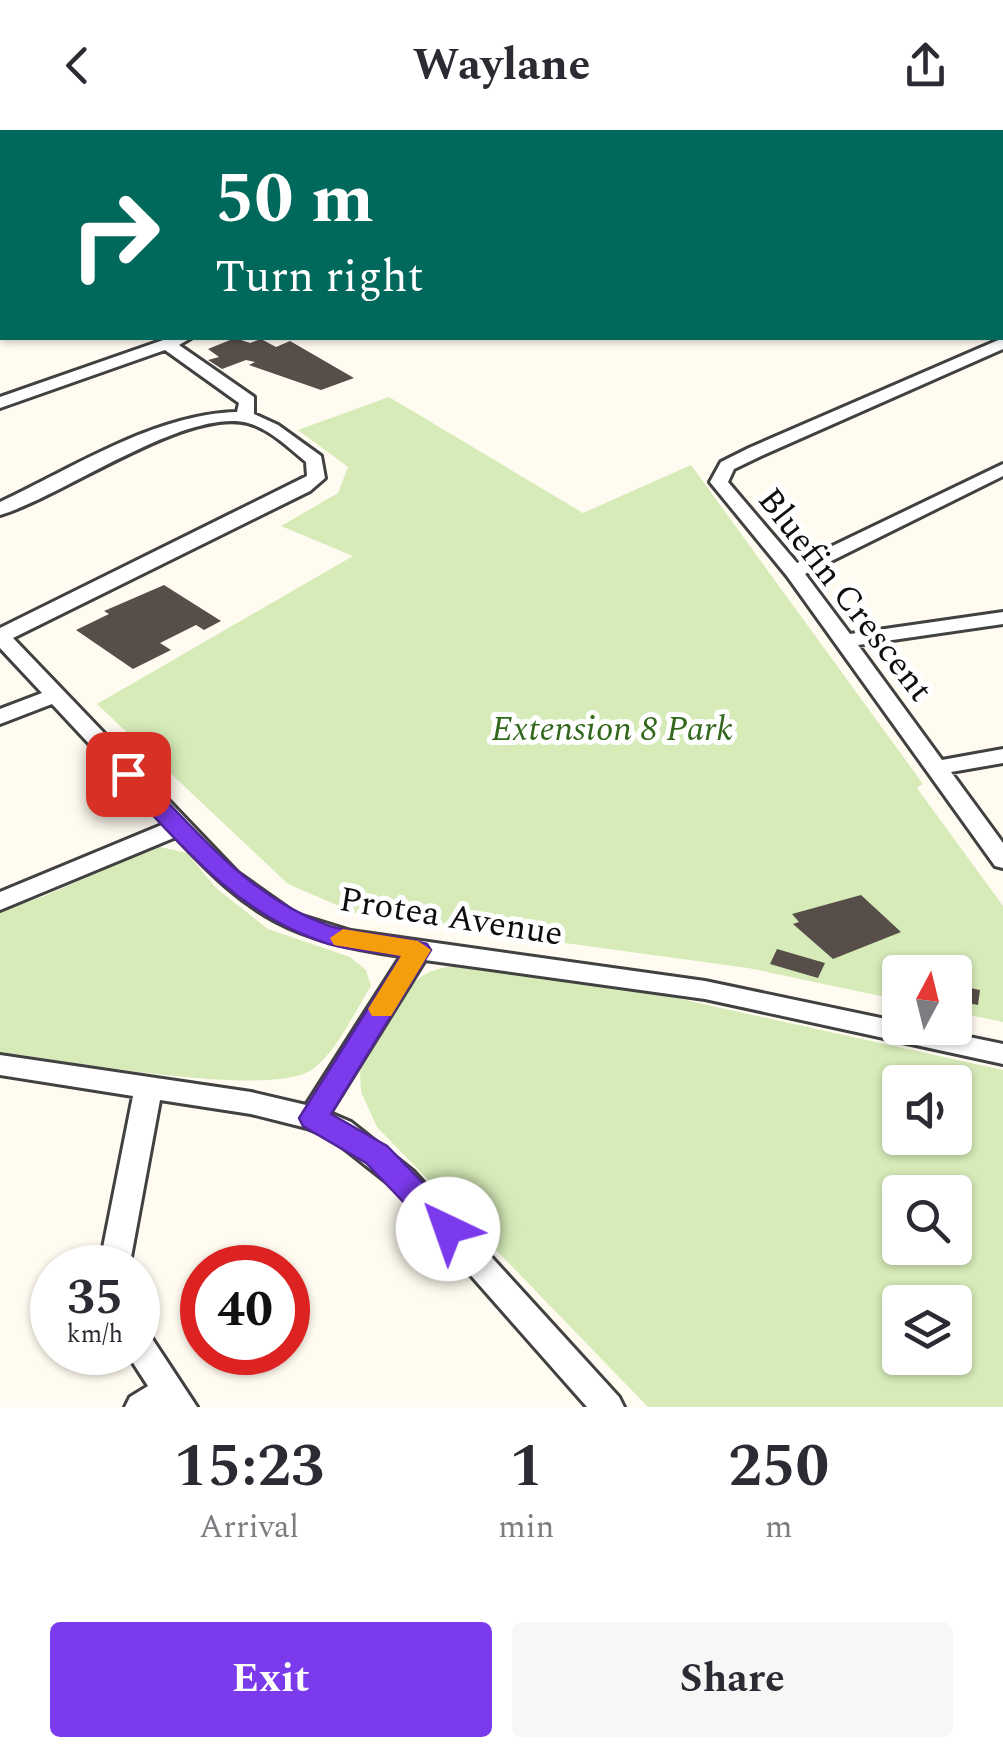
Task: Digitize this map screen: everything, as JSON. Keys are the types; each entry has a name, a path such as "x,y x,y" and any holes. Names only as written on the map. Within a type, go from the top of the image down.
{"street":[{"path":"0,403 174,340 248,401 245,417"},
{"name":"Bluefin Crescent","path":"1003,344 754,452 722,471 722,488 794,572 1003,860"},
{"path":"0,509 181,428 213,419 245,417 264,424 316,460 316,478 0,636"},
{"path":"794,572 1003,468"},
{"path":"76,617 110,600 93,591"},
{"path":"845,642 1003,618"},
{"name":"Protea Avenue","path":"0,636 228,879 287,920 350,940 705,990 1003,1054"},
{"path":"0,717 54,695"},
{"path":"935,768 1003,756"},
{"path":"0,902 177,828"},
{"path":"314,1118 418,950"},
{"path":"0,1066 150,1087 314,1118 355,1139 403,1180 608,1407"},
{"path":"119,1245 150,1087"},
{"path":"141,1407 175,1398 159,1375"}],"green space":[{"name":"Extension 8 Park","path":"389,397 583,513 691,465 923,784 917,788 1003,906 1003,1022 972,1016 972,955 882,955 882,996 748,968 360,915 288,884 97,704 353,556 281,526 338,493 348,467 298,430"},
{"path":"156,846 187,853 216,888 268,929 350,957 366,970 371,986 338,1041 313,1069 290,1077 211,1079 0,1052 0,911 45,896"},
{"path":"465,965 676,998 1003,1070 1003,1407 648,1407 377,1127 361,1092 360,1071 411,986 429,972"}],"building":[{"path":"230,340 263,340 276,347 290,341 354,378 321,390 249,365 255,362 246,360 222,369 208,360 219,357 208,349"},
{"path":"164,585 221,621 204,630 196,625 160,643 171,650 133,669 76,630 109,614 104,611"},
{"path":"861,895 901,932 833,959 793,924 799,922 792,914"},
{"path":"777,949 825,963 818,978 770,964"},
{"path":"972,988 980,990 978,1005 972,1004"}],"slow traffic":[{"path":"343,938 418,950 381,1009"}],"route":[{"path":"128,774 228,879 265,907 326,934 418,950 314,1118 341,1130 376,1154 448,1229"}]}
